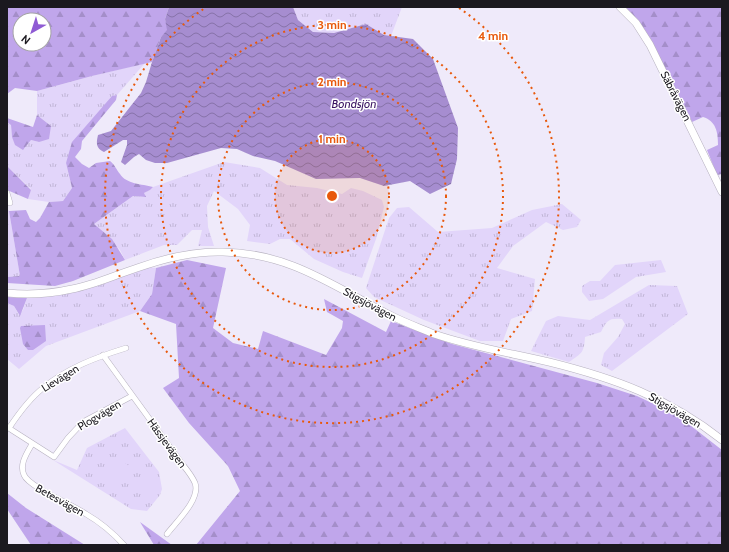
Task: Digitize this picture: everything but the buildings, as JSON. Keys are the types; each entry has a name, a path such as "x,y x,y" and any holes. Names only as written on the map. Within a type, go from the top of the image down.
{"main road":[{"name":"Säbråvägen","path":"620,7 636,23 650,45 722,192"},
{"name":"Stigsjövägen","path":"7,293 42,294 72,289 150,263 190,254 224,252 256,255 291,264 311,272 394,317 438,335 478,347 587,372 634,388 653,396 685,414 722,440"}],"street":[{"path":"7,193 10,203"},
{"name":"Lievägen","path":"8,427 42,388 68,371 103,355 126,348"},
{"name":"Hässjevägen","path":"103,355 186,469 196,486 196,494 191,503 167,534"},
{"name":"Plogvägen","path":"32,444 54,457 68,438 83,422 132,396"},
{"path":"8,427 32,444"},
{"name":"Betesvägen","path":"32,444 23,462 23,474 26,479 86,514 106,528 124,545"}],"green space":[{"path":"7,7 169,7 165,19 168,30 161,37 152,62 37,91 15,88 7,94"},
{"path":"293,7 402,7 391,36 384,35 366,24 334,33 313,32 298,20"},
{"path":"623,7 722,7 722,174 717,175 707,150 718,145 717,131 713,124 711,121 703,117 692,122 650,39"},
{"path":"145,63 117,95 112,96 66,163 72,188 63,201 49,202 28,199 31,189 7,166 7,122 11,124 12,137 24,149 31,140 39,142 51,126 37,115 37,91"},
{"path":"117,95 116,100 82,141 81,149 75,157 89,168 96,163 110,161 126,180 153,187 144,193 146,197 133,196 94,224 112,239 125,260 73,281 55,286 7,283 7,277 20,276 9,211 26,210 30,219 36,222 49,202 63,201 72,188 66,163 72,142 112,96"},
{"path":"37,115 51,126 49,139 39,142 31,140 23,150 15,145 12,137 11,125 7,122 7,118 33,127"},
{"path":"224,162 260,168 287,185 317,188 342,194 351,188 363,191 382,200 384,207 376,239 362,278 343,272 314,259 290,239 280,239 270,244 247,241 250,225 238,209 214,191 207,206 208,227 214,246 198,246 202,230 192,230 177,245 164,245 125,260 120,250 94,224 133,196 145,197 144,193 153,187"},
{"path":"7,166 31,190 28,199 7,190"},
{"path":"562,204 581,220 577,227 563,230 546,222 513,246 497,268 535,279 532,311 511,319 503,341 480,341 424,320 374,297 366,288 389,218 397,208 409,207 438,232 492,228 532,210"},
{"path":"7,209 9,211 20,276 7,277"},
{"path":"187,260 226,268 213,328 233,343 258,349 263,331 326,355 342,328 343,321 327,312 324,299 386,332 391,321 452,344 597,383 637,396 677,415 722,450 722,545 196,545 240,491 228,466 189,423 163,388 179,378 176,324 140,311 152,294 156,268"},
{"path":"661,260 666,272 636,277 603,299 589,301 582,292 582,286 590,281 600,281 615,265"},
{"path":"147,267 156,268 152,294 140,311 46,346 19,369 7,359 7,303 14,306 19,315 23,310 27,298 59,295"},
{"path":"649,285 677,286 688,314 612,371 601,365 604,353 618,337 625,324 622,319 611,320 605,325 601,332 585,337 582,352 569,362 531,351 546,321 558,316 590,320"},
{"path":"7,297 27,298 20,316 14,306 7,303"},
{"path":"45,325 46,341 33,350 28,350 23,344 20,328 21,326"},
{"path":"125,428 159,472 162,489 160,495 147,511 131,509 53,460 77,470 87,448"},
{"path":"118,457 130,467 112,490 100,480"},
{"path":"145,473 156,482 149,491 137,482"},
{"path":"7,493 26,508 85,545 31,545 7,509"},
{"path":"140,522 172,545 154,545"}],"water":[{"name":"Bondsjön","path":"169,7 293,7 298,20 313,32 334,33 366,24 384,35 413,39 433,59 458,128 457,159 451,184 430,194 410,181 384,186 360,178 316,179 275,161 253,156 237,149 221,148 167,163 155,163 146,160 139,154 125,165 121,162 127,145 127,140 123,140 104,152 99,149 97,145 98,135 111,131 141,93 161,37 167,30 165,19"}]}
